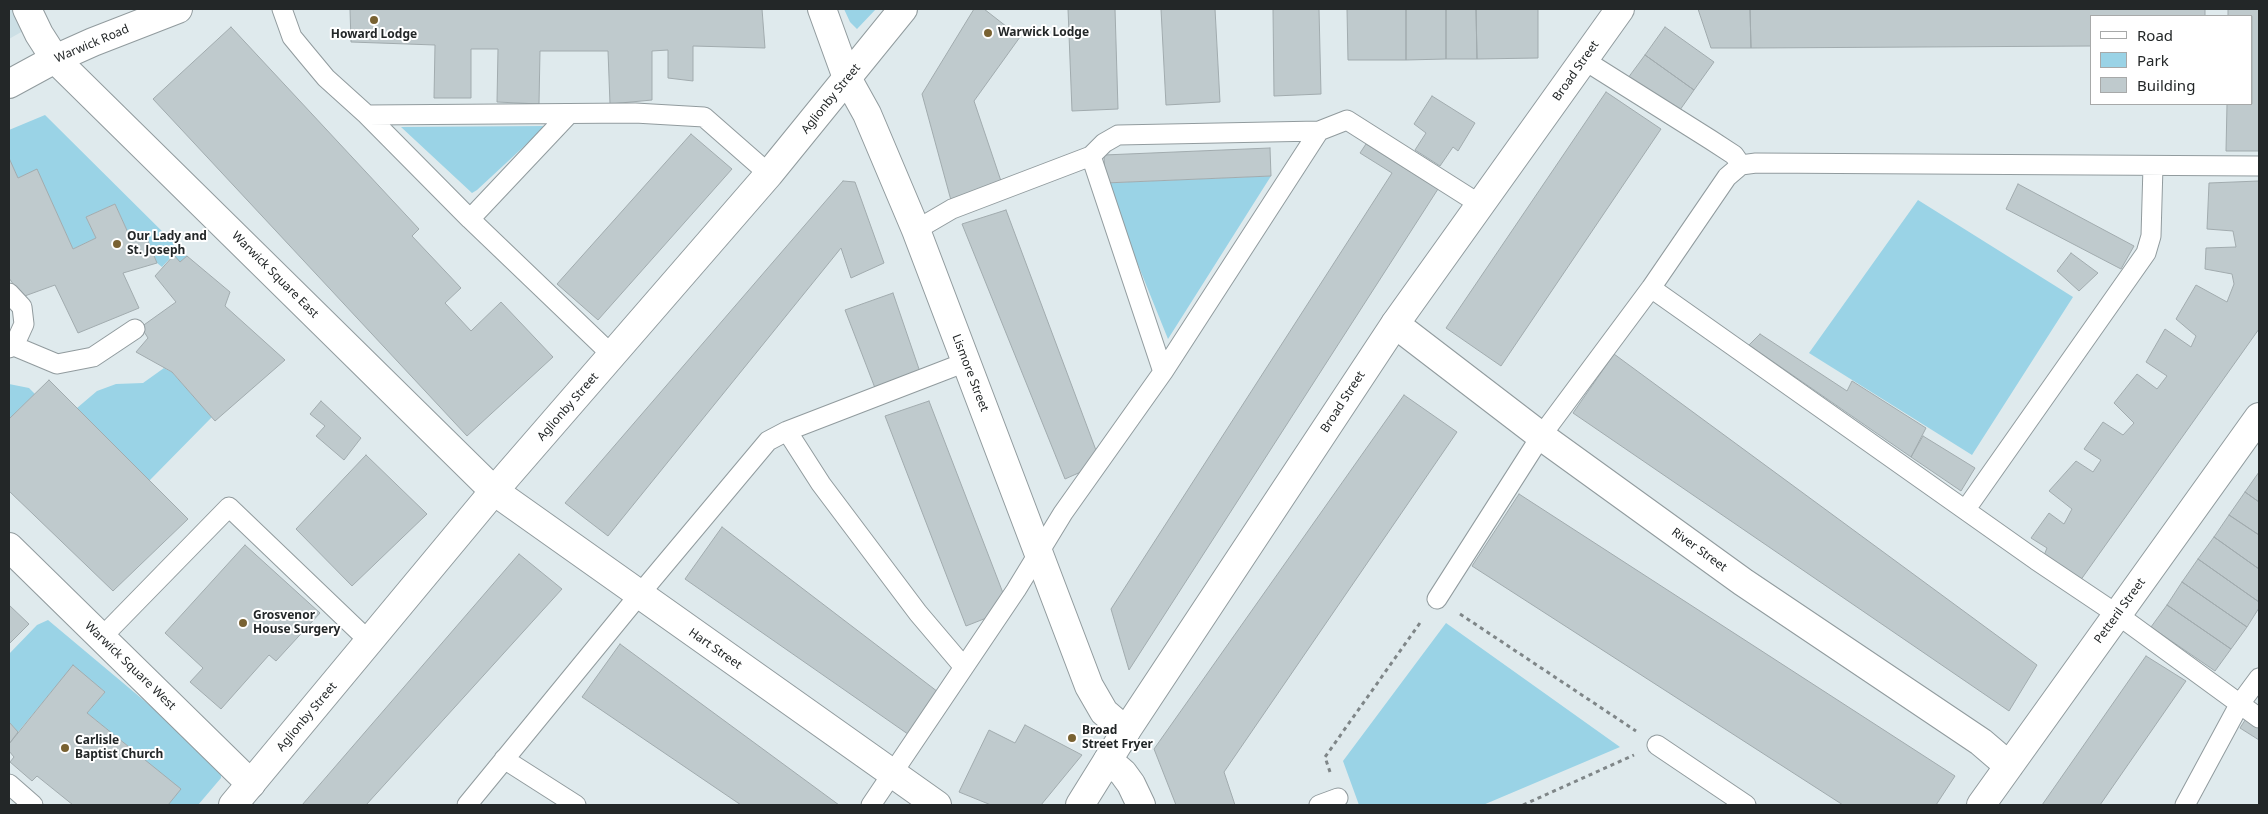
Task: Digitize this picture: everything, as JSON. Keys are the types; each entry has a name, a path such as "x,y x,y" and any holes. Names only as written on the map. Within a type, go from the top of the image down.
{"street":[{"name":"Warwick Square East","path":"27,9 39,34 55,59 494,491"},
{"name":"Warwick Road","path":"9,84 55,59 93,42 178,9"},
{"name":"Lismore Street","path":"822,9 847,78 867,114 916,230 1090,686 1104,712 1126,731"},
{"name":"Aglionby Street","path":"233,805 494,491 769,174 904,9"},
{"name":"Broad Street","path":"1080,805 1126,731 1395,324 1620,9"},
{"name":"River Street","path":"1395,324 1540,436 1743,582 1981,742 2009,766"},
{"name":"Petteril Street","path":"1981,805 2259,417"},
{"name":"Hart Street","path":"494,491 937,805"},
{"name":"Warwick Square West","path":"9,547 250,784"},
{"path":"1108,760 1123,773 1131,784 1141,805"}],"lane":[{"path":"282,9 292,37 326,78 613,356"},
{"path":"1584,60 1734,155 1740,165"},
{"path":"367,116 636,113 704,116 769,174"},
{"path":"470,219 569,114"},
{"path":"916,230 952,209 1091,156 1104,143 1118,135 1319,131 1347,120 1481,205"},
{"path":"871,805 1039,554 1063,513 1163,372 1319,131"},
{"path":"1091,156 1163,372"},
{"path":"1437,599 1540,436 1651,288 1728,177 1740,165 1756,163 2259,166"},
{"path":"1966,509 2146,253 2151,236 2153,166"},
{"path":"1651,288 2036,560 2118,615 2259,718"},
{"path":"9,293 22,307 24,324 11,347 57,364 93,357 135,330"},
{"path":"467,805 768,441 787,431 966,362"},
{"path":"787,431 821,484 918,613 963,666"},
{"path":"101,638 229,507 370,642"},
{"path":"2185,805 2239,704 2259,678"},
{"path":"1657,745 1746,805"},
{"path":"504,758 576,805"},
{"path":"9,784 33,805"},
{"path":"1319,805 1338,798"}],"path":[{"path":"1338,798 1325,757 1437,599 1657,745"},
{"path":"1523,805 1657,745"}],"shaded area":[{"path":"9,9 30,9 37,23 9,39"}],"green space":[{"path":"844,9 876,9 857,29 850,22"},
{"path":"45,115 187,256 180,262 173,255 162,267 157,263 146,236 130,237 115,204 86,217 96,238 73,249 37,170 18,178 9,159 9,130"},
{"path":"546,126 472,193 401,127"},
{"path":"1271,176 1168,339 1105,183"},
{"path":"1918,200 2073,297 1972,455 1809,353"},
{"path":"164,368 172,372 212,417 149,481 77,408 97,391 116,384 143,383"},
{"path":"9,384 29,388 35,394 9,419"},
{"path":"48,620 221,765 221,778 198,805 168,805 180,789 87,713 105,692 73,666 18,732 9,722 9,654 37,625"},
{"path":"1446,623 1620,747 1483,805 1359,805 1343,761"}],"building":[{"path":"350,9 762,9 765,48 693,46 693,81 668,78 668,50 652,51 652,100 610,104 608,51 540,51 539,104 497,102 498,49 471,49 471,98 434,98 435,45 351,42"},
{"path":"974,9 984,9 1020,37 974,101 1002,184 952,204 922,94"},
{"path":"1068,9 1115,9 1118,109 1072,111"},
{"path":"1161,9 1215,9 1220,102 1166,105"},
{"path":"1273,9 1319,9 1321,94 1274,96"},
{"path":"1347,9 1406,9 1406,60 1348,60"},
{"path":"1406,9 1446,9 1446,59 1406,60"},
{"path":"1446,9 1476,9 1477,59 1446,59"},
{"path":"1476,9 1538,9 1538,58 1477,59"},
{"path":"1698,9 1750,9 1751,48 1711,48"},
{"path":"1750,9 2205,9 2205,15 2090,15 2090,46 1751,48"},
{"path":"2228,9 2259,9 2259,151 2226,151 2227,105 2253,105 2253,15 2228,15"},
{"path":"231,27 419,229 412,236 461,288 445,303 471,331 501,302 553,357 467,436 153,99"},
{"path":"1665,27 1714,62 1694,90 1645,55"},
{"path":"1645,55 1694,90 1675,117 1625,82"},
{"path":"1606,92 1661,129 1501,366 1446,328"},
{"path":"1432,96 1475,123 1458,151 1453,147 1440,166 1415,150 1426,133 1414,124"},
{"path":"691,134 732,169 598,320 557,284"},
{"path":"1366,144 1438,189 1129,670 1111,609 1392,173 1360,153"},
{"path":"1270,148 1271,176 1105,183 1104,155"},
{"name":"Our Lady and St. Joseph","path":"9,158 18,178 37,169 73,249 96,238 86,217 115,204 130,237 146,236 157,263 123,273 139,308 78,333 55,285 22,297 9,278"},
{"path":"843,181 855,182 884,263 851,278 841,248 608,536 565,503"},
{"path":"2259,181 2259,329 2080,581 2043,558 2047,548 2031,538 2049,513 2064,524 2072,509 2049,491 2076,461 2093,472 2101,460 2084,449 2103,422 2123,435 2134,423 2114,403 2137,374 2157,389 2167,376 2146,362 2165,329 2191,347 2196,336 2176,319 2196,285 2227,302 2234,284 2232,274 2205,269 2206,248 2236,247 2233,231 2207,229 2209,183"},
{"path":"2018,184 2134,246 2121,269 2006,209"},
{"path":"1006,210 1097,453 1083,471 1065,479 962,224"},
{"path":"2071,253 2098,273 2079,291 2057,271"},
{"path":"174,255 180,262 187,256 230,292 225,306 285,360 215,421 172,372 136,352 148,338 141,327 176,302 155,276"},
{"path":"893,293 920,372 875,388 845,310"},
{"path":"1760,334 1847,391 1852,381 1926,428 1911,457 1749,345"},
{"path":"1614,354 2037,665 2009,711 1573,413"},
{"path":"49,380 188,519 113,591 9,491 9,419"},
{"path":"1404,395 1457,432 1224,772 1235,805 1176,805 1154,749"},
{"path":"321,401 361,438 344,460 316,436 325,426 310,414"},
{"path":"929,401 1003,593 989,617 966,626 885,416"},
{"path":"1923,436 1975,468 1961,491 1911,457"},
{"path":"366,455 427,514 352,586 296,529"},
{"path":"2259,472 2259,502 2245,492"},
{"path":"2245,492 2259,502 2259,535 2229,515"},
{"path":"1519,494 1955,776 1936,805 1843,805 1472,566"},
{"path":"2229,515 2259,535 2259,569 2214,537"},
{"path":"722,527 942,695 915,739 685,579"},
{"path":"2214,537 2259,569 2259,602 2198,559"},
{"name":"Grosvenor House Surgery","path":"245,545 320,613 276,661 269,655 221,709 190,682 203,668 165,633"},
{"path":"519,554 562,589 366,805 302,805"},
{"path":"2198,559 2259,602 2259,608 2247,627 2182,582"},
{"path":"2182,582 2247,627 2231,649 2167,605"},
{"path":"9,605 29,624 9,644"},
{"path":"2167,605 2231,649 2215,671 2151,627"},
{"path":"620,644 839,805 741,805 582,697"},
{"path":"2146,656 2186,681 2100,805 2042,805"},
{"path":"73,665 105,692 87,713 181,789 168,805 73,805 37,776 32,781 10,762 14,757 9,751 9,744"},
{"path":"2249,714 2259,721 2259,740 2240,728"},
{"path":"9,722 18,732 9,744"},
{"path":"1025,725 1082,755 1041,805 991,805 959,792 989,730 1015,743"}],"place":[{"name":"Howard Lodge","path":"374,20"},
{"name":"Warwick Lodge","path":"988,33"},
{"name":"Our Lady and St. Joseph","path":"117,244"},
{"name":"Grosvenor House Surgery","path":"243,623"},
{"name":"Broad Street Fryer","path":"1072,738"},
{"name":"Carlisle Baptist Church","path":"65,748"}]}
